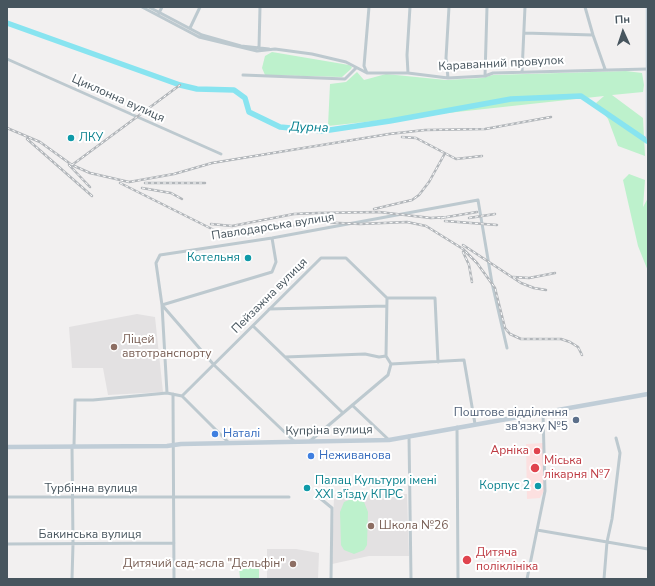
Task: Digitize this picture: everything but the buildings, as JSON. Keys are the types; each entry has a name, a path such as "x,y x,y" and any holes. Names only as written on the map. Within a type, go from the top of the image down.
{"main road":[{"path":"648,7 648,137"},
{"name":"Купріна вулиця","path":"7,447 389,440 648,394"}],"street":[{"path":"142,7 199,37 257,51 275,49"},
{"path":"149,7 202,35 225,42 259,48 275,49"},
{"path":"159,13 162,7"},
{"path":"190,28 200,7"},
{"path":"259,48 260,7"},
{"path":"367,73 364,66 369,7"},
{"path":"408,73 407,55 410,7"},
{"path":"448,78 446,58 449,7"},
{"path":"485,76 487,7"},
{"path":"522,72 525,7"},
{"path":"585,7 593,35 606,69"},
{"path":"524,33 593,35"},
{"name":"Караванний провулок","path":"275,49 339,61 367,73 408,73 448,78 485,76 493,73 647,68"},
{"name":"Циклонна вулиця","path":"7,59 221,154"},
{"path":"243,75 345,79 356,68"},
{"name":"Павлодарська вулиця","path":"162,305 156,263 160,255 272,238 478,200 492,283 507,348"},
{"path":"162,305 272,272 276,262 272,238"},
{"name":"Пейзажна вулиця","path":"182,396 321,258 346,258 387,298"},
{"path":"310,441 388,375 391,364 386,356 387,298 435,298 438,362"},
{"path":"162,305 214,365 295,442"},
{"path":"162,305 167,394"},
{"path":"269,309 386,306"},
{"path":"253,326 343,413"},
{"path":"285,357 365,354 379,357 386,356"},
{"path":"391,364 464,360 475,424"},
{"path":"72,579 73,446 75,400 94,400 167,394 182,396 229,443"},
{"path":"172,394 174,445 174,579"},
{"path":"352,405 389,440"},
{"path":"527,579 545,491 543,412"},
{"path":"457,427 458,579"},
{"path":"409,436 411,579"},
{"path":"604,579 607,542 612,519 620,453 616,438"},
{"name":"Турбінна вулиця","path":"7,497 289,497"},
{"path":"321,499 332,508 331,579"},
{"path":"537,530 648,549"},
{"name":"Бакинська вулиця","path":"7,544 174,543"}],"shaded area":[{"name":"Ліцей автотранспорту","path":"137,314 155,317 163,392 108,395 103,368 72,368 69,327"},
{"name":"Міська лікарня №7","path":"543,443 544,491 540,498 527,499 526,444"},
{"name":"Школа №26","path":"407,494 409,556 369,556 332,564 334,495"},
{"name":"Дитячий сад-ясла \"Дельфін\"","path":"267,549 296,549 319,553 318,579 267,579"}],"green space":[{"path":"272,52 349,65 352,67 342,77 265,75 262,68 265,56"},
{"path":"626,71 642,73 644,85 643,92 612,95 643,118 645,156 618,146 608,119 596,103 604,96 328,126 330,84 346,82 357,72 364,80 386,74 446,80 482,78 493,75"},
{"path":"629,174 645,180 643,207 648,198 648,271 638,246 623,180"},
{"path":"354,498 364,502 368,512 367,545 364,550 354,554 344,550 341,545 340,512 344,502"},
{"path":"259,567 259,578 240,578 239,568"}],"waterway":[{"name":"Дурна","path":"7,23 180,85 197,89 234,90 245,98 249,112 280,127 323,131 390,121 511,99 581,96 647,141"}],"railway":[{"path":"72,165 180,85"},
{"path":"7,128 40,142 72,165 90,173 129,182 174,174 212,163 389,134 425,130 485,129 551,117"},
{"path":"402,137 416,138 456,159 482,156"},
{"path":"27,139 92,196"},
{"path":"374,209 412,200 419,195 429,182 444,155"},
{"path":"69,165 90,187"},
{"path":"120,183 214,230 232,234 318,222 360,224 407,222 426,226 463,249 477,263 495,288 505,328 510,334 521,339 561,339 578,347 582,355"},
{"path":"145,183 205,183"},
{"path":"142,188 171,193 182,199"},
{"path":"211,224 232,226 294,214 317,213 379,212 431,218 447,217"},
{"path":"441,218 477,212"},
{"path":"469,218 495,214"},
{"path":"445,221 497,225"},
{"path":"463,245 521,283 534,288 546,290"},
{"path":"463,252 469,265 472,282"},
{"path":"513,277 529,278 555,273"}],"place":[{"name":"ЛКУ","path":"71,138"},
{"name":"Котельня","path":"248,258"},
{"name":"Ліцей автотранспорту","path":"114,347"},
{"name":"Поштове відділення зв'язку №5","path":"576,420"},
{"name":"Наталі","path":"215,434"},
{"name":"Арніка","path":"537,451"},
{"name":"Неживанова","path":"311,456"},
{"name":"Міська лікарня №7","path":"535,468"},
{"name":"Корпус 2","path":"538,486"},
{"name":"Палац Культури імені XXI з'їзду КПРС","path":"307,488"},
{"name":"Школа №26","path":"371,526"},
{"name":"Дитяча поліклініка","path":"467,560"},
{"name":"Дитячий сад-ясла \"Дельфін\"","path":"293,564"}]}
